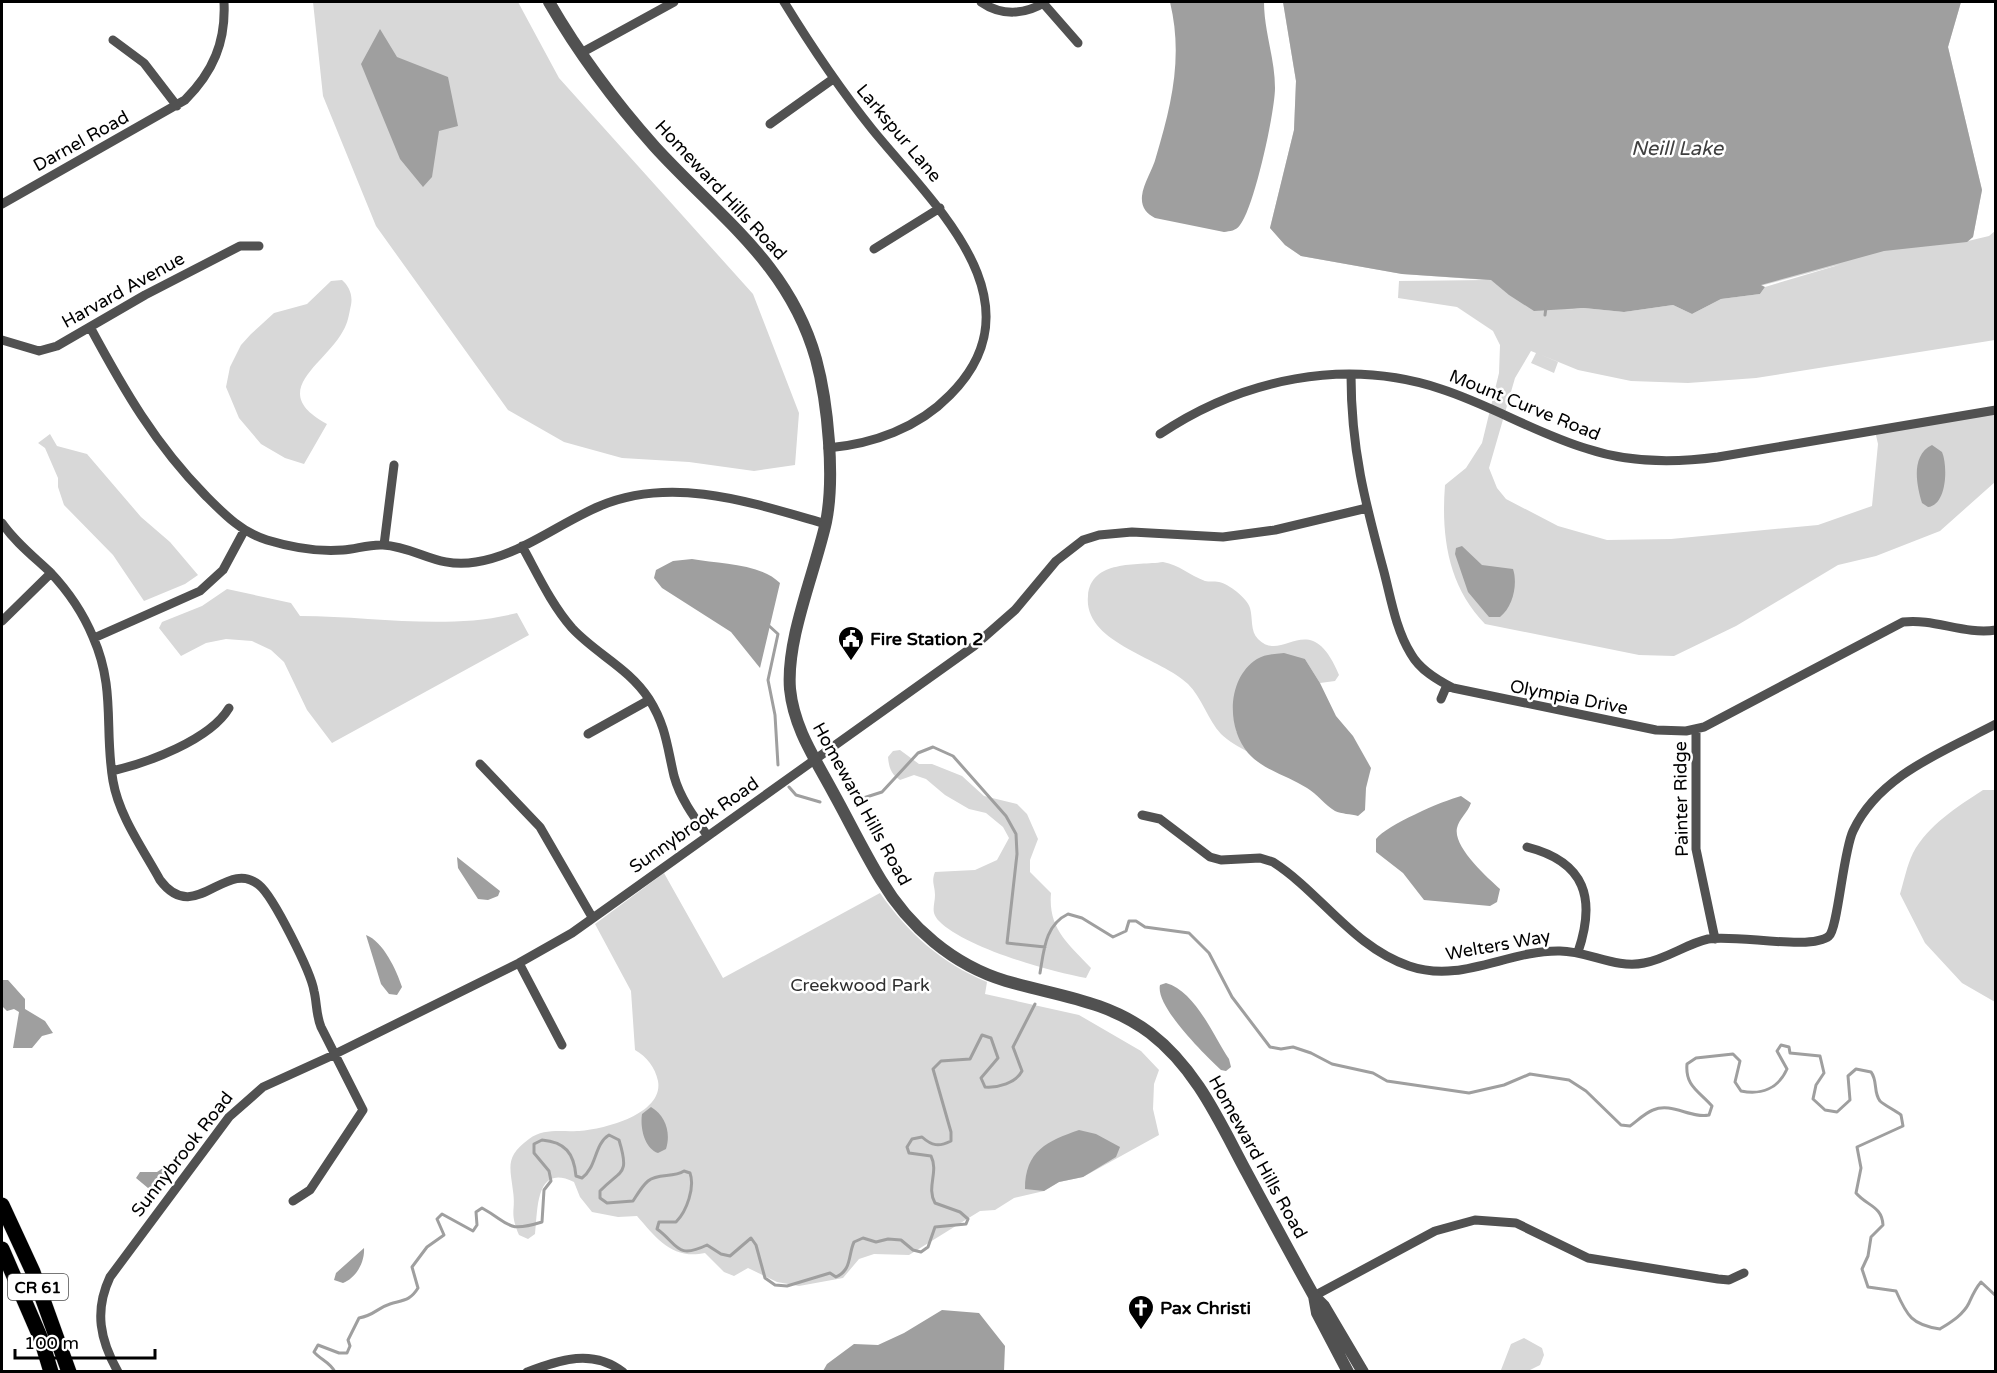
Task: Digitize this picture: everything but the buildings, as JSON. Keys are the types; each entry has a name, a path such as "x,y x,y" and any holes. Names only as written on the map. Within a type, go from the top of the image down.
{"main road":[{"name":"CR 61","path":"2,1205 33,1272 69,1371"},
{"name":"CR 61","path":"2,1249 41,1339 51,1371"}],"street":[{"name":"Darnel Road","path":"2,204 177,106 200,84 212,67 225,25 224,2"},
{"name":"Homeward Hills Road","path":"549,2 581,53 656,147 743,234 775,272 791,300 815,357 823,390 829,494 826,524 790,665 792,706 798,726 881,881 913,924 954,957 1001,980 1088,1000 1118,1012 1150,1033 1177,1058 1210,1103 1314,1296 1324,1306 1363,1371"},
{"path":"581,53 674,2"},
{"name":"Larkspur Lane","path":"784,2 833,79 940,208 980,277 985,295 987,332 975,367 946,399 907,427 861,443 828,448"},
{"path":"981,2 999,11 1011,12 1029,10 1044,2 1078,43"},
{"path":"113,40 144,63 177,106"},
{"name":"Larkspur Lane","path":"770,124 833,79"},
{"name":"Larkspur Lane","path":"874,249 940,208"},
{"name":"Harvard Avenue","path":"2,340 39,351 57,345 145,295 240,246 259,246"},
{"path":"90,327 143,421 184,473 244,531 268,540 322,550 384,545 439,562 458,564 496,557 601,505 653,493 705,494 826,524"},
{"name":"Mount Curve Road","path":"1160,434 1190,414 1222,398 1258,387 1321,374 1406,380 1440,388 1588,450 1652,461 1686,462 1995,410"},
{"name":"Olympia Drive","path":"1351,375 1353,443 1367,508 1403,640 1423,669 1447,686 1469,694 1656,730 1695,729 1704,727 1903,622 1925,622 1974,631 1995,632"},
{"path":"384,545 394,465"},
{"name":"Sunnybrook Road","path":"118,1371 104,1343 100,1326 102,1294 110,1277 149,1222 244,1100 263,1087 335,1054 554,944 995,629 1056,561 1083,540 1115,532 1223,537 1275,530 1367,508"},
{"path":"2,524 20,545 51,573 78,606 94,638 104,665 110,699 112,771 123,811 167,889 176,894 195,897 234,878 250,880 266,892 307,969 315,992 317,1017 363,1110 310,1190 293,1201"},
{"path":"94,638 200,591 223,570 244,531"},
{"path":"522,546 550,597 573,629 635,680 649,700 667,736 674,776 681,795 707,835"},
{"path":"2,621 51,573"},
{"path":"1441,699 1447,686"},
{"path":"588,734 649,700"},
{"path":"112,771 157,758 215,726 229,708"},
{"name":"Welters Way","path":"1142,815 1160,819 1210,857 1221,860 1260,858 1273,862 1372,948 1409,966 1449,973 1536,952 1578,952 1632,964 1657,959 1715,939 1811,942 1828,936 1836,924 1846,850 1863,812 1893,782 1995,724"},
{"name":"Painter Ridge","path":"1695,729 1696,849 1715,939"},
{"path":"480,764 540,827 592,917"},
{"path":"1527,847 1556,858 1580,881 1588,907 1588,921 1578,952"},
{"path":"250,880 254,870"},
{"path":"519,963 562,1045"},
{"path":"1314,1296 1435,1232 1475,1220 1516,1223 1588,1258 1609,1263 1729,1280 1744,1273"},
{"name":"Homeward Hills Road","path":"1314,1296 1317,1313 1348,1371"},
{"path":"527,1371 578,1357 606,1361 623,1371"}],"green space":[{"path":"313,2 518,2 559,78 753,294 799,413 795,465 754,471 689,462 622,458 564,442 508,410 376,226 323,96"},
{"name":"Neill Lake","path":"1283,2 1961,2 1948,47 1982,190 1973,237 1968,241 1989,236 1995,231 1995,340 1756,378 1688,383 1631,381 1578,370 1539,354 1558,362 1554,373 1531,363 1536,353 1531,351 1515,378 1489,468 1497,488 1506,499 1558,526 1607,540 1671,539 1818,525 1872,506 1878,444 1875,431 1995,410 1995,482 1940,531 1876,556 1838,565 1736,626 1674,656 1639,655 1485,624 1472,609 1455,577 1444,523 1445,485 1466,468 1482,443 1499,373 1500,345 1493,331 1457,307 1398,298 1399,281 1487,280 1402,274 1301,256 1285,245 1270,228 1294,130 1296,81","holes":["1842,264 1765,287 1760,294 1721,299 1692,314 1673,305 1624,312 1584,308 1564,310 1760,286"]},
{"path":"342,280 351,294 346,325 335,343 305,378 301,389 301,400 309,412 327,424 304,464 285,458 261,444 239,418 226,387 230,367 241,345 274,313 307,304 331,281"},
{"path":"50,434 57,446 87,454 141,517 170,542 198,575 185,584 144,601 113,555 64,505 58,487 58,478 45,448 38,443"},
{"path":"1163,562 1174,565 1205,581 1223,583 1237,592 1250,608 1255,636 1267,645 1277,646 1297,640 1307,640 1318,644 1328,654 1339,675 1335,681 1320,683 1305,659 1236,731 1248,752 1230,741 1216,728 1188,684 1111,638 1098,626 1090,612 1088,596 1091,584 1097,576 1117,567"},
{"path":"227,589 291,603 300,616 436,622 490,618 517,613 529,635 332,743 307,710 284,662 271,650 252,641 226,639 206,643 181,656 159,628 162,622 202,606"},
{"path":"900,750 919,764 932,764 962,776 984,796 1017,804 1027,814 1038,839 1030,860 1030,872 1051,893 1053,916 1061,935 1091,968 1086,978 1030,964 987,949 951,931 936,918 933,878 935,872 975,870 997,860 1009,838 1003,827 986,813 969,809 945,795 926,779 914,775 900,780 897,778 891,770 888,757 893,751"},
{"path":"1983,790 1995,790 1995,1002 1962,983 1925,943 1900,894 1909,863 1919,843 1944,817"},
{"name":"Creekwood Park","path":"664,873 723,978 880,893 914,934 940,956 987,982 985,994 1079,1015 1141,1051 1159,1070 1154,1084 1153,1109 1159,1135 1083,1177 1059,1182 1044,1191 1014,1198 995,1210 980,1211 909,1255 874,1254 859,1259 843,1278 799,1286 777,1282 748,1268 734,1276 724,1272 705,1253 684,1253 666,1246 637,1216 618,1217 592,1212 580,1197 574,1182 561,1178 552,1179 545,1184 541,1192 535,1234 528,1239 519,1235 513,1216 514,1198 510,1168 513,1157 521,1145 541,1133 588,1130 630,1118 652,1103 657,1093 658,1081 653,1067 635,1050 631,991 595,924"},
{"path":"1524,1338 1542,1348 1544,1355 1540,1365 1530,1370 1501,1370 1511,1344"}],"water":[{"path":"1170,2 1264,2 1275,77 1274,100 1263,159 1251,200 1240,225 1233,230 1224,232 1155,218 1147,212 1142,203 1143,191 1162,137 1174,80 1176,42"},
{"name":"Neill Lake","path":"1283,2 1961,2 1948,47 1982,190 1973,237 1967,242 1884,251 1761,285 1765,287 1760,294 1721,299 1692,314 1673,305 1624,312 1584,308 1534,311 1491,280 1402,274 1301,256 1285,245 1270,228 1294,130 1296,81"},
{"path":"380,29 397,57 448,77 458,126 439,131 432,177 423,187 400,159 361,64"},
{"path":"1932,445 1942,452 1945,475 1939,500 1928,507 1922,503 1917,471 1921,456"},
{"path":"1462,546 1482,565 1513,569 1515,581 1513,595 1508,607 1500,617 1489,617 1468,592 1455,554 1456,548"},
{"path":"692,559 750,568 772,576 780,583 760,668 731,632 662,588 654,578 656,570 673,561"},
{"path":"1284,653 1305,659 1336,716 1353,736 1371,768 1366,788 1365,810 1358,816 1335,811 1307,788 1254,759 1241,742 1233,717 1235,690 1240,678 1247,667 1257,659 1266,655"},
{"path":"1461,796 1471,803 1457,828 1457,836 1472,861 1500,889 1497,902 1490,906 1424,900 1403,873 1376,852 1376,839 1391,827 1429,808"},
{"path":"457,857 500,891 498,896 488,900 478,899 458,868"},
{"path":"366,935 378,943 393,965 402,987 397,995 389,994 381,984"},
{"path":"2,980 8,980 25,999 25,1009 45,1021 53,1033 42,1036 32,1048 13,1048 19,1012 14,1009 7,1011 2,1006"},
{"path":"1166,983 1186,995 1202,1015 1229,1059 1231,1067 1226,1071 1221,1070 1204,1053 1173,1017 1161,994 1160,985"},
{"path":"651,1107 664,1120 668,1137 666,1149 658,1153 649,1147 642,1131 642,1114"},
{"path":"1079,1130 1096,1134 1120,1147 1116,1157 1083,1177 1059,1182 1044,1191 1025,1189 1029,1165 1040,1149 1048,1143"},
{"path":"163,1168 167,1173 155,1188 148,1188 136,1178 140,1172 157,1172"},
{"path":"364,1248 361,1264 356,1273 343,1283 334,1280 336,1273"},
{"path":"942,1310 979,1313 1005,1346 1004,1371 823,1371 827,1364 854,1344 878,1345 904,1333"}],"waterway":[{"path":"1545,315 1546,307"},
{"path":"767,624 778,634 768,680 775,715 778,765"},
{"path":"857,800 882,792 918,753 933,747 953,756 1006,816 1016,834 1017,854 1007,943 1045,947"},
{"path":"789,787 796,795 820,802"},
{"path":"1040,973 1050,931 1060,919 1068,914 1082,918 1113,937 1126,931 1129,921 1136,921 1145,927 1189,933 1209,953 1232,997 1270,1047 1281,1049 1293,1047 1332,1064 1373,1073 1387,1081 1469,1093 1504,1085 1530,1074 1569,1080 1586,1091 1621,1125 1630,1126 1647,1113 1660,1108 1695,1115 1709,1115 1712,1106 1694,1088 1688,1078 1687,1064 1696,1058 1733,1054 1740,1061 1735,1082 1741,1091 1755,1092 1774,1086 1787,1069 1777,1051 1781,1045 1789,1047 1790,1053 1820,1056 1824,1073 1816,1085 1813,1099 1825,1110 1837,1112 1850,1100 1848,1076 1856,1069 1871,1072 1878,1098 1901,1115 1903,1126 1857,1147 1861,1168 1856,1193 1877,1210 1883,1225 1871,1237 1868,1256 1862,1269 1868,1287 1896,1291 1912,1318 1923,1325 1940,1329 1963,1311 1981,1282 1996,1296"},
{"path":"335,1372 314,1352 318,1345 339,1353 347,1353 350,1346 348,1340 359,1318 412,1295 418,1288 412,1267 427,1247 444,1235 437,1219 442,1214 473,1231 477,1225 476,1212 482,1208 515,1227 542,1222 544,1190 551,1181 549,1171 534,1153 534,1144 542,1140 557,1143 567,1150 573,1161 576,1176 582,1178 590,1168 604,1139 609,1135 619,1140 624,1160 622,1171 600,1191 600,1198 607,1203 633,1201 644,1185 652,1179 684,1171 690,1173 691,1192 684,1212 676,1222 659,1222 657,1229 683,1250 689,1251 707,1245 721,1254 730,1256 751,1238 756,1245 765,1278 775,1285 787,1286 830,1273 836,1277 845,1270 854,1242 863,1238 876,1242 888,1239 901,1240 913,1250 921,1252 928,1247 935,1227 966,1224 968,1219 960,1212 935,1203 932,1191 934,1168 931,1156 909,1153 907,1147 912,1139 922,1137 936,1145 951,1141 951,1132 933,1069 941,1061 970,1059 982,1035 991,1038 998,1058 981,1078 985,1087 1001,1086 1016,1079 1022,1071 1013,1047 1035,1004"},
{"path":"1996,1343 1996,1369"}],"place":[{"name":"Fire Station 2","path":"851,662"},
{"name":"Pax Christi","path":"1141,1331"}]}
